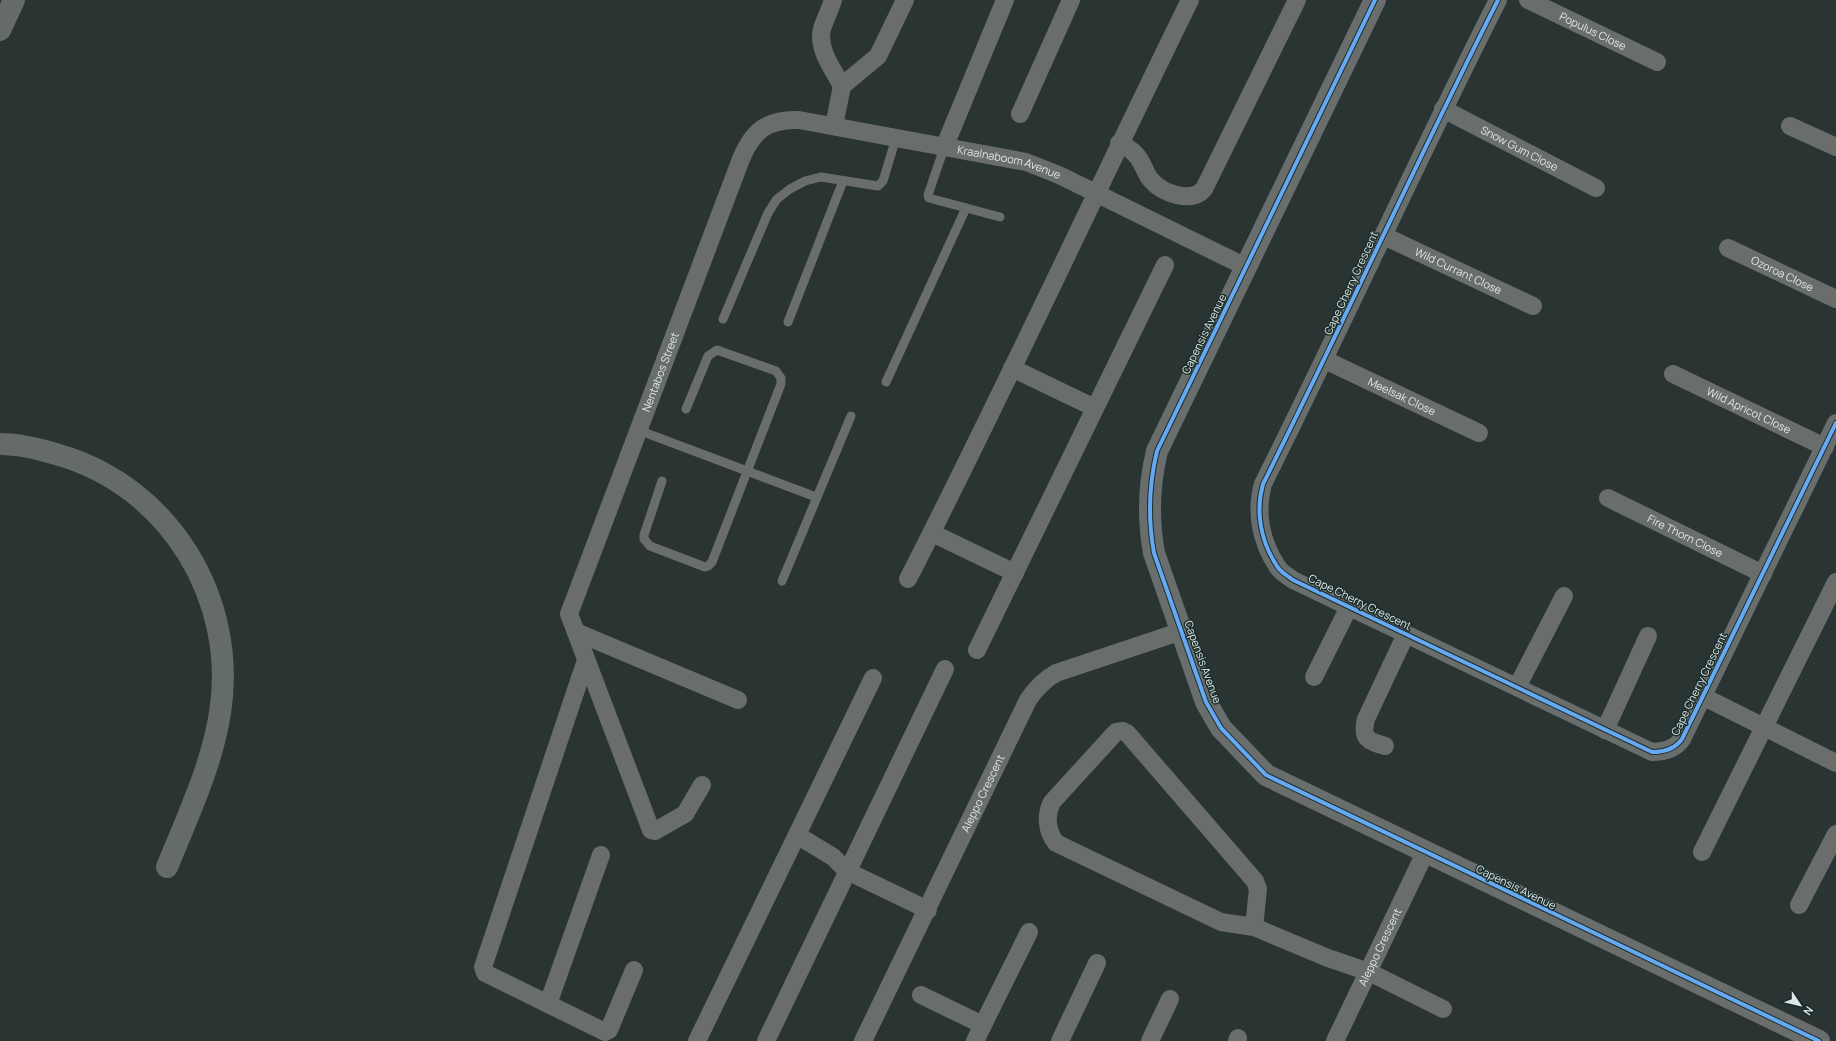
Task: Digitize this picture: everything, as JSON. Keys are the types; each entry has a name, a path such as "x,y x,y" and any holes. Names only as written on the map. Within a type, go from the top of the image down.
{"highway":[{"path":"0,30 14,0"},
{"path":"0,444 37,448 71,458 102,472 131,490 158,514 184,547 202,579 217,621 223,667 220,713 205,772 167,867"}],"street":[{"path":"833,0 822,30 821,43 825,56 842,86"},
{"path":"834,126 842,86 878,56 905,0"},
{"path":"944,148 1005,0"},
{"path":"1020,114 1071,0"},
{"path":"908,579 1190,0"},
{"path":"1120,143 1136,154 1151,181 1160,187 1174,194 1189,197 1200,194 1297,0"},
{"name":"Capensis Avenue","path":"1375,0 1157,451 1153,467 1150,500 1151,536 1157,565 1182,631 1206,702 1221,728 1260,770 1273,779 1819,1041"},
{"name":"Cape Cherry Crescent","path":"1498,0 1443,109 1325,360 1264,484 1259,498 1259,516 1267,545 1277,567 1294,580 1605,730 1652,752 1667,751 1679,743 1682,739 1836,423"},
{"name":"Populus Close","path":"1528,0 1657,62"},
{"name":"Snow Gum Close","path":"1443,109 1596,188"},
{"name":"Kraalnaboom Avenue","path":"756,132 775,122 784,120 800,120 944,148 1026,162 1059,175 1246,267"},
{"path":"1790,126 1836,147"},
{"name":"Nentabos Street","path":"576,632 569,614 741,159 756,132"},
{"name":"Wild Currant Close","path":"1384,236 1533,306"},
{"name":"Ozoroa Close","path":"1728,248 1836,299"},
{"path":"977,650 1165,265"},
{"name":"Meelsak Close","path":"1325,360 1479,433"},
{"path":"1012,368 1095,408"},
{"name":"Wild Apricot Close","path":"1673,374 1825,447"},
{"name":"Fire Thorn Close","path":"1608,498 1763,574"},
{"path":"932,532 1015,573"},
{"path":"1702,852 1836,582"},
{"path":"1513,686 1564,596"},
{"path":"1314,677 1349,607"},
{"path":"1513,686 1542,617"},
{"name":"Aleppo Crescent","path":"863,1041 928,910 1024,707 1034,691 1045,680 1056,674 1182,631"},
{"path":"576,632 651,830 655,831 685,814 702,785"},
{"path":"576,632 738,700"},
{"path":"1386,746 1371,742 1364,735 1363,728 1406,634"},
{"path":"1605,730 1648,636"},
{"path":"586,660 483,968 485,973 605,1032 608,1031 634,970"},
{"path":"766,1041 945,669"},
{"path":"697,1041 873,678"},
{"path":"1702,696 1836,763"},
{"path":"1254,927 1258,889 1255,881 1127,733 1123,731 1116,732 1052,802 1050,806 1047,829 1056,844 1221,922 1254,927 1328,958 1369,972 1443,1009"},
{"path":"1798,905 1836,834"},
{"path":"797,835 833,857 848,871 928,910"},
{"name":"Aleppo Crescent","path":"1335,1041 1425,853"},
{"path":"548,1004 601,855"},
{"path":"975,1041 1029,932"},
{"path":"1060,1041 1097,963"},
{"path":"921,995 983,1025"},
{"path":"1150,1041 1170,999"}],"lane":[{"path":"724,319 768,213 777,199 804,181 821,177 876,187 881,185 896,138"},
{"path":"944,148 928,196 931,199 1000,217"},
{"path":"788,322 843,181"},
{"path":"886,382 966,208"},
{"path":"662,481 644,539 650,546 708,566 712,562 781,384 781,378 776,371 717,350 708,356 686,409"},
{"path":"782,581 851,416"},
{"path":"638,430 816,497"}],"cycle path":[{"path":"1375,0 1157,451 1152,476 1150,502 1154,553 1206,702 1221,728 1266,775 1819,1041"},
{"path":"1498,0 1263,484 1260,505 1261,526 1263,537 1271,557 1278,568 1293,580 1652,752 1665,751 1673,748 1682,739 1836,423"}]}
